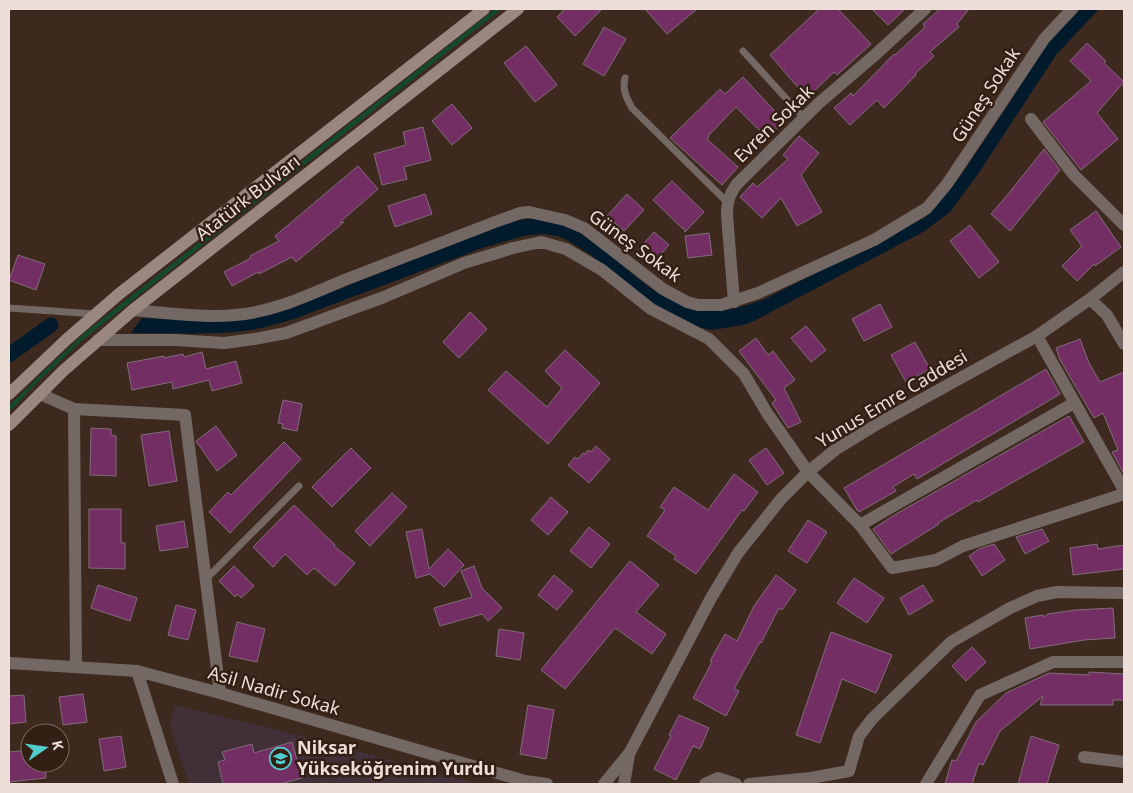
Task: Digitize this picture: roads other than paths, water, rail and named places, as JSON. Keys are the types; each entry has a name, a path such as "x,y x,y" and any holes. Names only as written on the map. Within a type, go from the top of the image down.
{"main road":[{"name":"Atatürk Bulvarı","path":"9,394 26,376 96,314 484,9"},
{"name":"Atatürk Bulvarı","path":"9,425 98,340 133,310 518,9"}],"street":[{"name":"Evren Sokak","path":"727,202 737,184 804,118 925,9"},
{"name":"Güneş Sokak","path":"133,310 235,315 276,307 302,299 347,279 502,220 529,212 565,220 584,228 664,289 687,302 710,306 734,302 758,294 874,240 928,208 947,184 1044,39 1072,9"},
{"path":"1031,119 1074,176 1124,225"},
{"path":"727,202 734,302"},
{"path":"98,340 175,340 224,343 286,333 384,297 464,264 513,248 541,242 566,249 602,270 651,309 710,340 744,374 767,413 808,472 860,525 892,568 936,560 963,546 1124,492 1037,336"},
{"name":"Yunus Emre Caddesi","path":"604,784 630,752 710,598 738,553 781,499 808,472 835,450 880,423 1037,336 1090,299 1124,272"},
{"path":"1090,299 1107,315 1124,344"},
{"path":"40,394 74,409 185,415 220,693"},
{"path":"860,525 1074,403"},
{"path":"74,409 76,666"},
{"path":"749,784 811,778 849,771 859,736 872,719 951,642 1010,608 1037,596 1058,592 1124,593"},
{"path":"926,784 980,695 1053,662 1124,662"},
{"name":"Asil Nadir Sokak","path":"9,663 138,671 528,783 547,784"},
{"path":"138,671 173,784"},
{"name":"Yunus Emre Caddesi","path":"624,784 630,752"},
{"path":"1084,758 1124,762"},
{"path":"705,784 718,778 736,784"}],"lane":[{"path":"743,51 804,118"},
{"path":"625,78 623,85 625,96 632,108 727,202"},
{"path":"9,308 96,314"},
{"path":"205,579 299,486"}],"water":[{"path":"1081,9 1099,9 1056,55 978,174 950,212 923,232 743,325 712,330 697,327 662,310 588,253 567,240 544,234 528,235 485,247 294,319 264,327 220,333 131,333 142,318 199,320 304,303 501,225 518,220 531,219 558,223 579,231 656,291 673,301 691,308 717,311 752,304 926,217 959,178 1049,41"}],"waterway":[{"path":"9,355 51,325"}],"place":[{"name":"Niksar Yükseköğrenim Yurdu","path":"281,758"}]}
